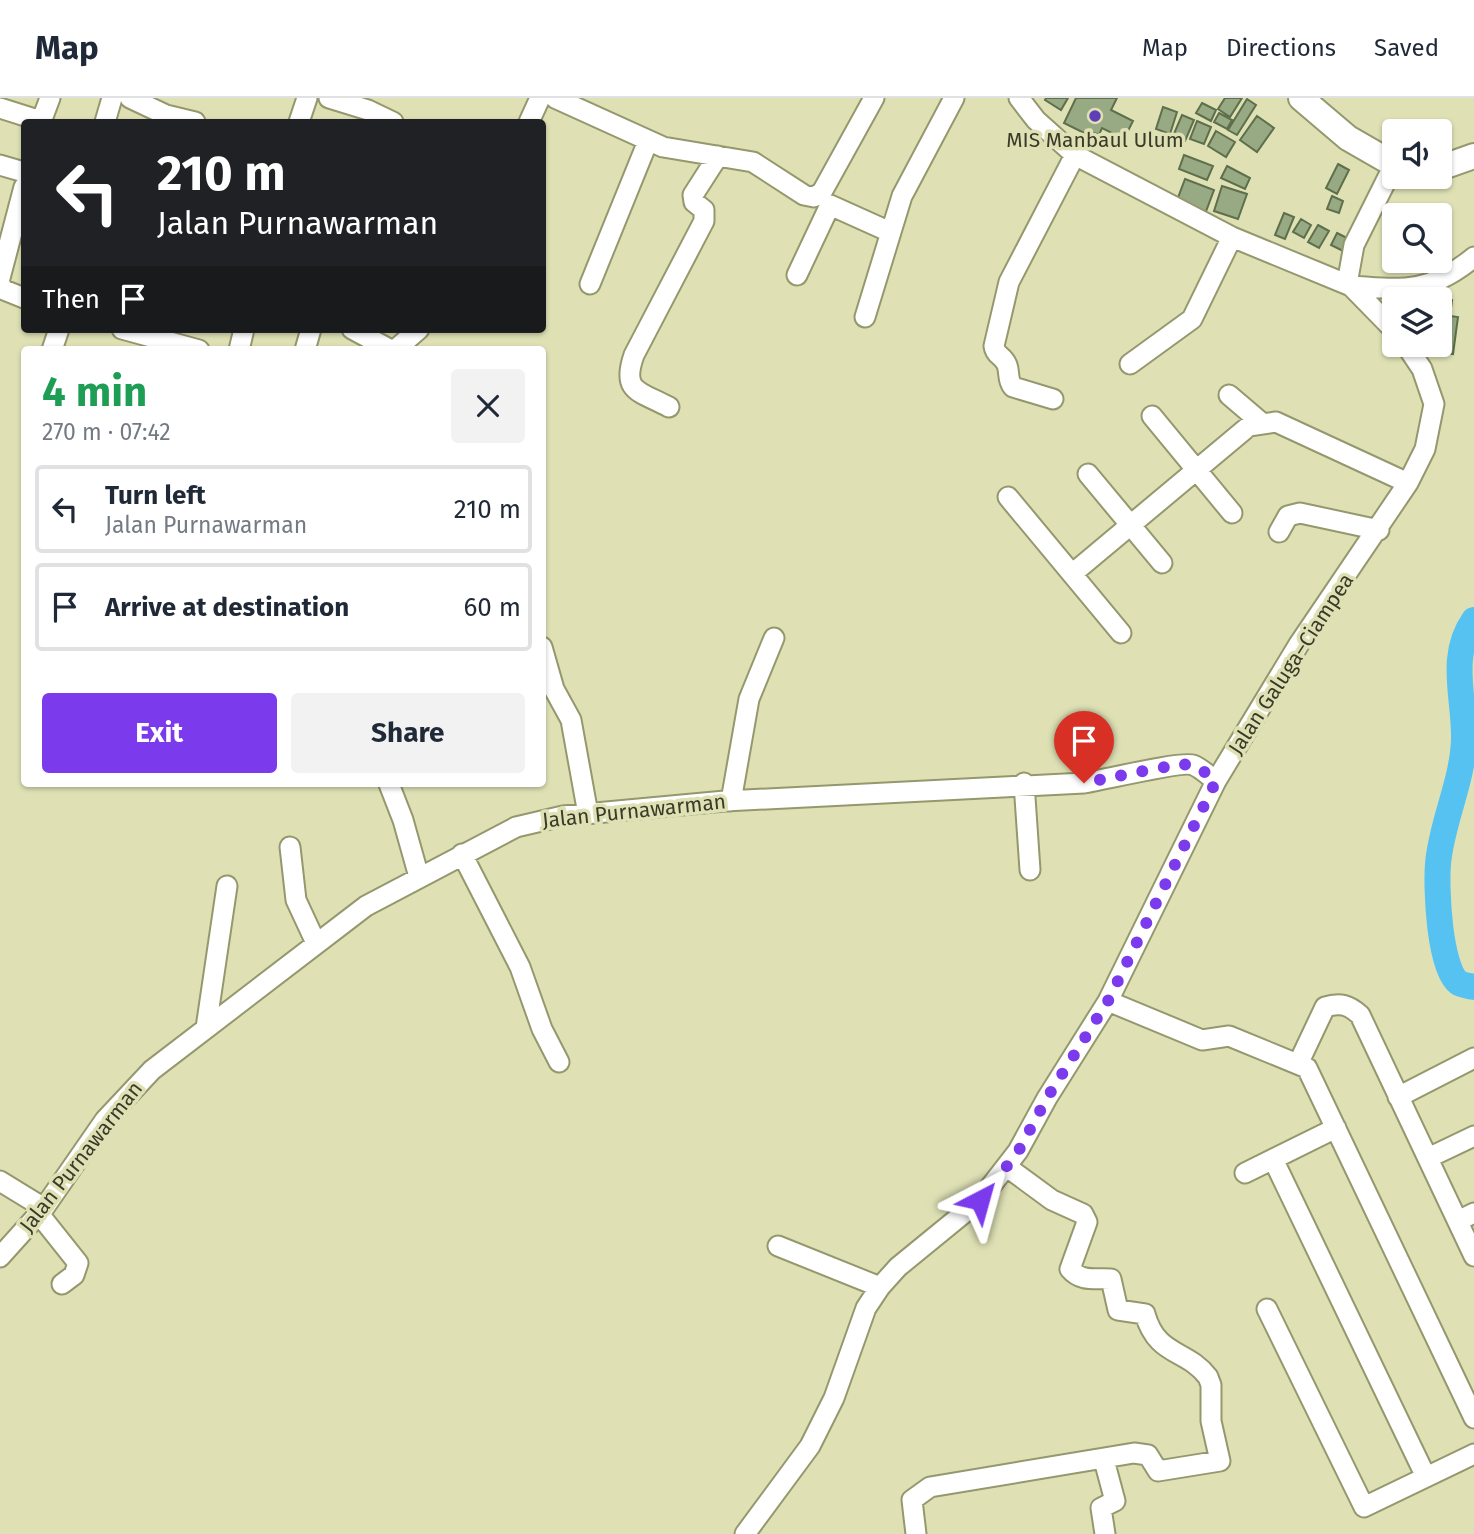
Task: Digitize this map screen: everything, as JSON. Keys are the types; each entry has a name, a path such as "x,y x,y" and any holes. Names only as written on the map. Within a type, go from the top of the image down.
{"main road":[{"path":"1301,98 1348,138 1382,158"},
{"path":"1452,164 1474,156"}],"street":[{"path":"42,119 50,98"},
{"path":"106,119 112,98"},
{"path":"130,98 164,119"},
{"path":"300,119 307,98"},
{"path":"329,98 366,116"},
{"path":"530,119 540,98"},
{"path":"555,98 648,141 685,153 753,162 804,195 814,197 822,192 874,98"},
{"path":"865,317 902,196 954,98"},
{"path":"1019,98 1035,120 1075,155 1232,237 1349,285 1406,290 1427,286 1474,260"},
{"path":"0,108 32,119"},
{"path":"590,284 648,141"},
{"path":"1053,399 1013,387 1009,383 1007,366 995,353 994,345 1009,282 1075,155"},
{"path":"669,407 637,390 629,383 627,374 704,221 704,210 694,202 693,195 718,156"},
{"path":"0,165 21,172"},
{"path":"1349,285 1354,245 1382,189"},
{"path":"1,265 21,197"},
{"path":"797,275 830,205 890,232"},
{"path":"1130,364 1192,319 1232,237"},
{"path":"0,285 4,290 21,297"},
{"path":"1349,285 1382,318"},
{"path":"152,333 175,336 192,346"},
{"path":"360,333 385,346"},
{"path":"398,346 414,333"},
{"name":"Jalan Galuga–Ciampea","path":"745,1534 810,1446 834,1398 866,1308 880,1287 898,1267 980,1200 1007,1167 1108,1001 1216,781 1299,644 1379,530 1408,483 1425,449 1434,404 1422,369 1414,357"},
{"path":"1229,395 1263,424"},
{"path":"1152,416 1232,513"},
{"path":"1072,573 1249,426 1276,422 1408,483"},
{"path":"1088,474 1162,563"},
{"path":"1008,497 1121,633"},
{"path":"1279,532 1288,516 1300,513 1379,530"},
{"path":"732,801 749,699 774,638"},
{"path":"546,656 554,689 571,720 588,814"},
{"name":"Jalan Purnawarman","path":"0,1257 42,1211 88,1144 127,1094 152,1070 366,906 516,827 588,814 732,801 1024,783 1036,786 1084,783 1125,777 1167,765 1191,764 1216,781"},
{"path":"1024,783 1030,870"},
{"path":"390,787 403,820 419,877"},
{"path":"290,847 296,900 316,943"},
{"path":"462,854 520,967 542,1029 559,1062"},
{"path":"206,1028 227,886"},
{"path":"1108,1001 1202,1041 1229,1036 1299,1062 1307,1068 1474,1418"},
{"path":"1299,1062 1325,1007 1334,1004 1349,1006 1360,1015 1428,1158 1466,1217 1474,1256"},
{"path":"1398,1097 1474,1058"},
{"path":"1245,1173 1336,1128"},
{"path":"1428,1158 1474,1136"},
{"path":"1273,1159 1426,1477"},
{"path":"916,1534 912,1500 930,1487 1134,1453 1148,1455 1158,1471 1220,1461 1211,1421 1212,1385 1203,1371 1159,1342 1147,1328 1144,1314 1115,1307 1111,1279 1080,1278 1070,1269 1087,1222 1083,1214 1052,1200 1007,1167"},
{"path":"0,1181 42,1211 78,1263 74,1275 61,1284"},
{"path":"778,1246 880,1287"},
{"path":"1267,1309 1364,1507 1474,1454"},
{"path":"1104,1460 1115,1501 1101,1508 1105,1534"}],"building":[{"path":"1068,98 1061,110 1045,100"},
{"name":"MIS Manbaul Ulum","path":"1076,98 1117,98 1111,110 1133,121 1124,139 1102,128 1099,135 1094,133 1092,137 1064,123"},
{"path":"1225,98 1242,98 1230,117 1218,109"},
{"path":"1247,99 1256,105 1237,135 1228,130"},
{"path":"1202,103 1216,110 1211,121 1196,113"},
{"path":"1163,107 1177,112 1170,134 1156,129"},
{"path":"1219,113 1232,120 1227,129 1214,122"},
{"path":"1182,115 1194,120 1185,141 1173,136"},
{"path":"1257,116 1274,128 1257,152 1240,140"},
{"path":"1197,121 1211,127 1204,144 1190,139"},
{"path":"1216,131 1235,142 1226,157 1208,146"},
{"path":"1184,155 1213,166 1207,180 1179,169"},
{"path":"1338,164 1349,170 1337,194 1326,188"},
{"path":"1227,166 1250,178 1245,189 1221,178"},
{"path":"1185,179 1214,190 1205,214 1176,203"},
{"path":"1222,186 1247,194 1238,219 1214,211"},
{"path":"1332,196 1343,201 1339,213 1327,209"},
{"path":"1284,213 1294,217 1285,239 1275,235"},
{"path":"1301,219 1311,225 1304,238 1293,232"},
{"path":"1318,225 1329,231 1319,248 1308,242"},
{"path":"1337,233 1353,241 1347,253 1331,245"},
{"path":"1452,316 1458,317 1452,354"}],"waterway":[{"path":"1474,620 1466,634 1460,663 1463,755 1438,864 1438,908 1447,962 1452,975 1459,983 1474,987"}],"place":[{"name":"MIS Manbaul Ulum","path":"1095,116"}],"route":[{"path":"980,1200 1018,1152 1047,1098 1108,1001 1216,781 1191,764 1167,765 1135,775 1084,783"}]}
